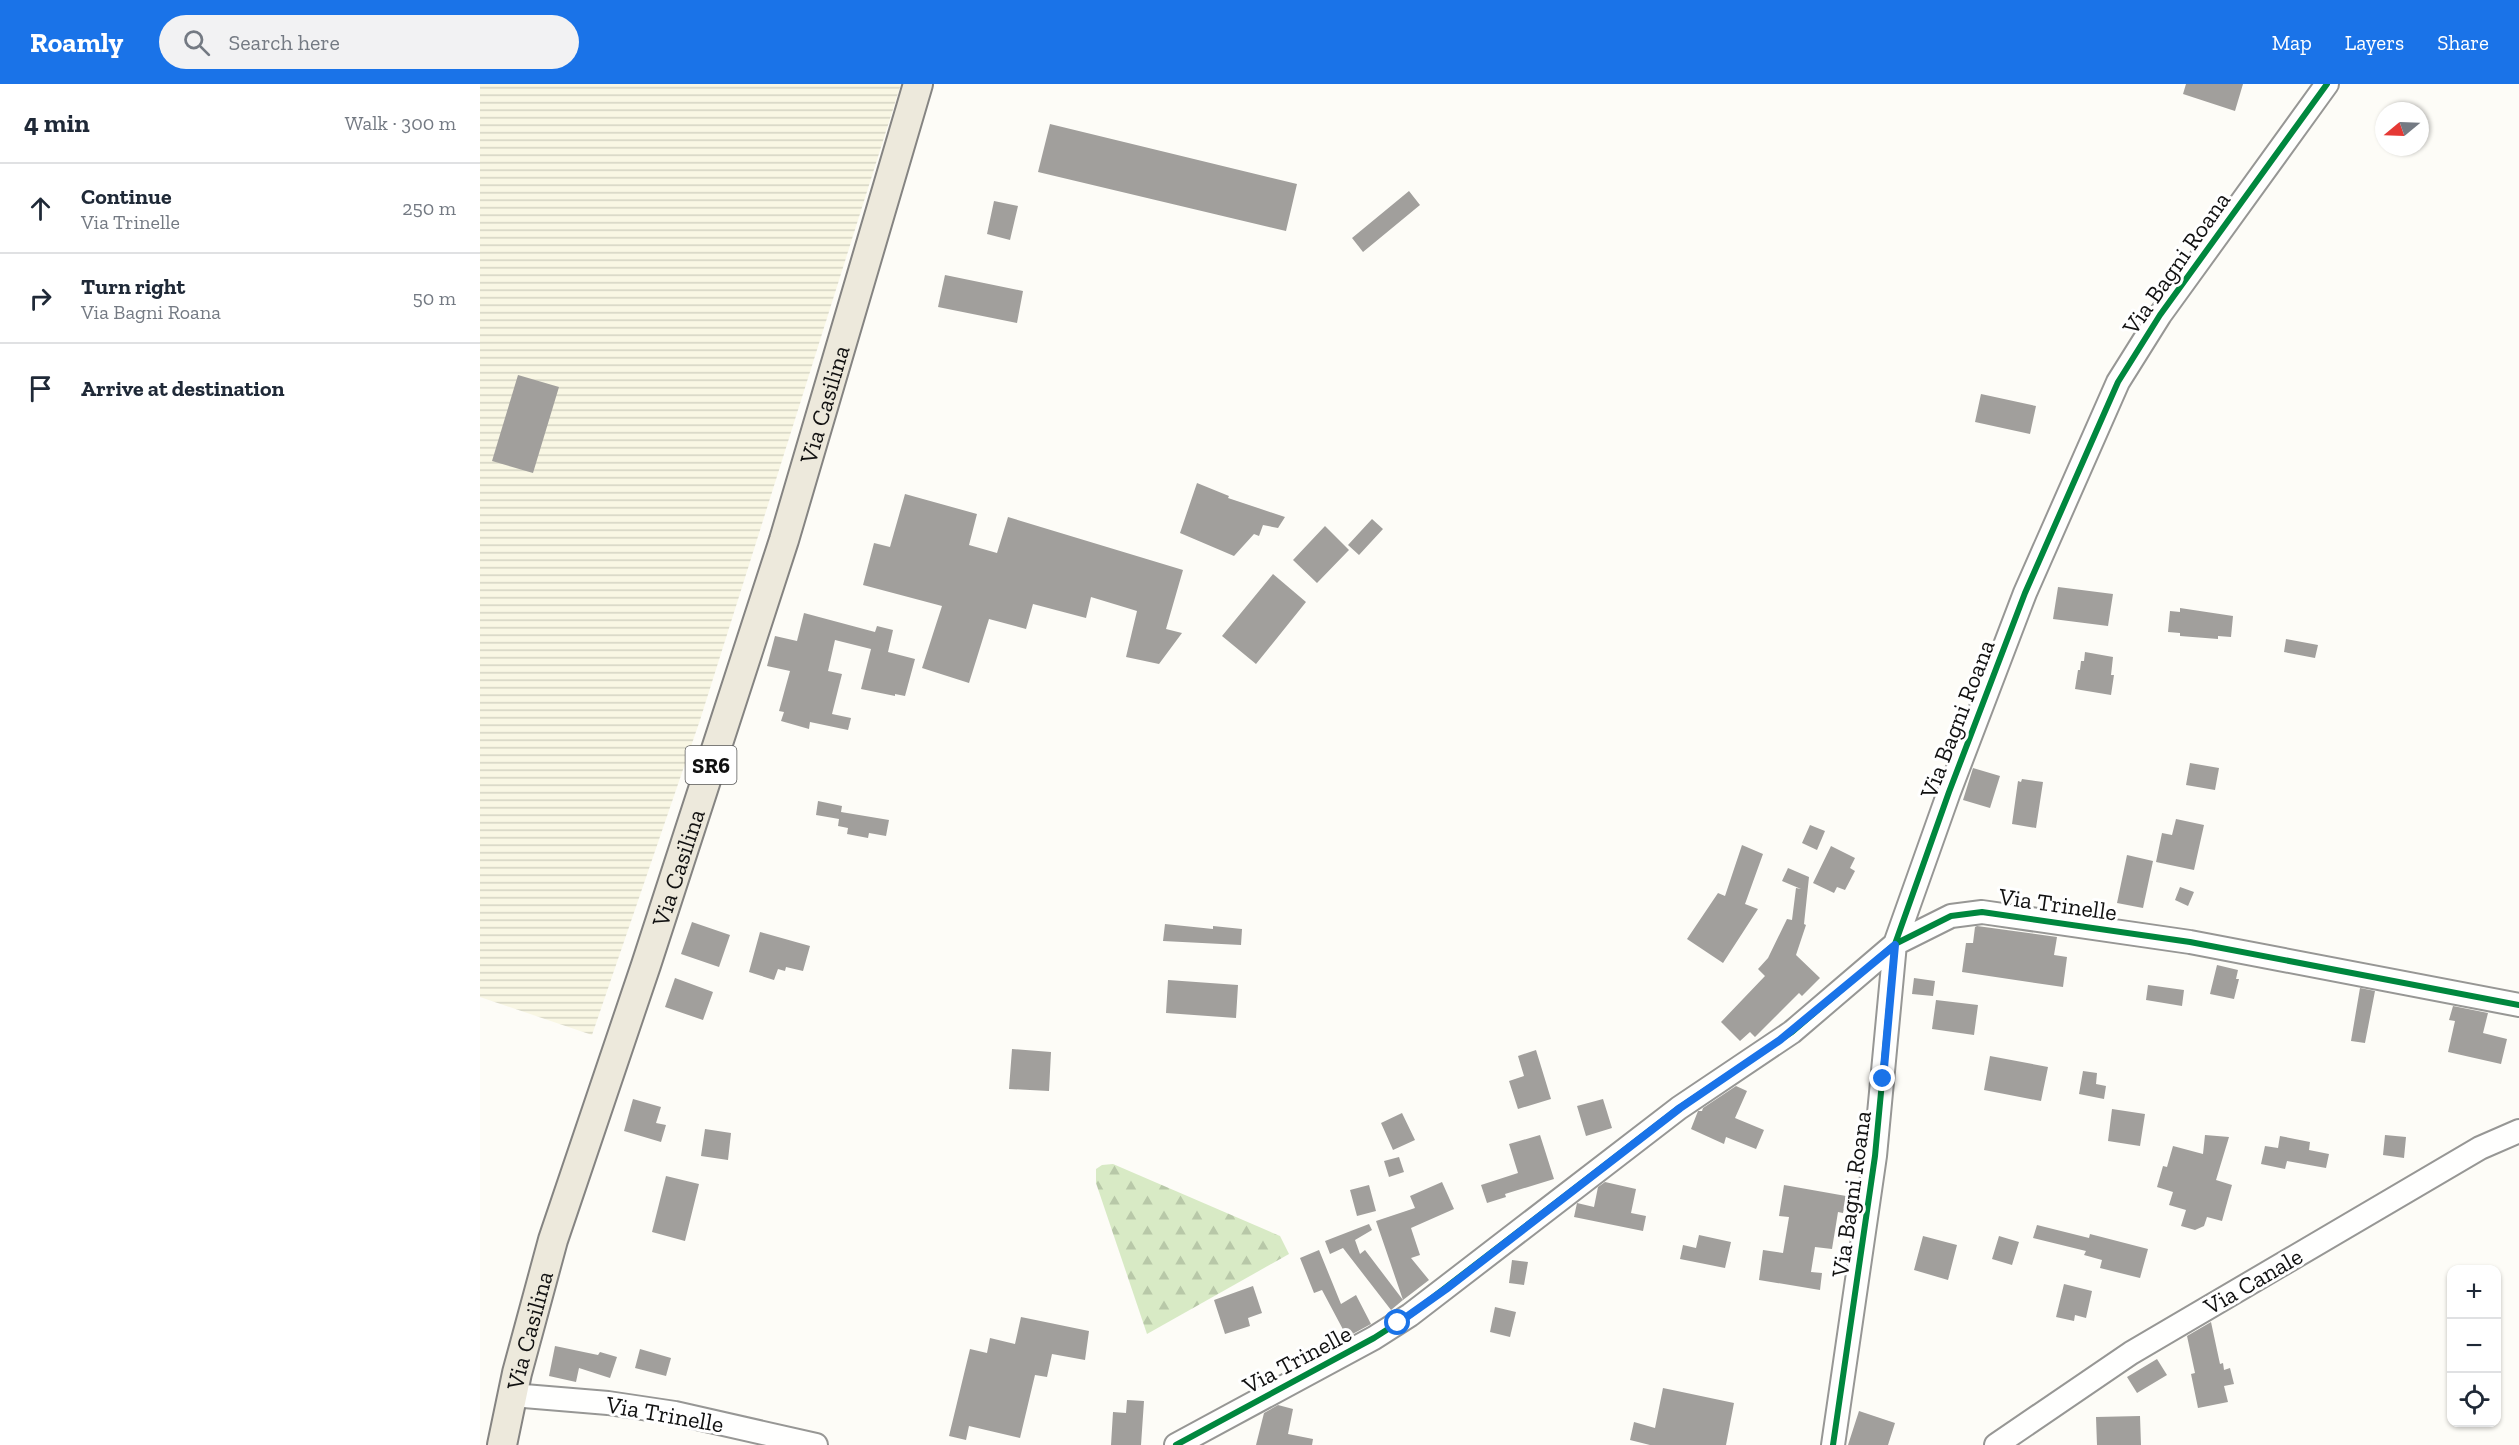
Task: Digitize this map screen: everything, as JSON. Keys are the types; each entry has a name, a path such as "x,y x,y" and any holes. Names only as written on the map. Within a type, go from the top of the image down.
{"main road":[{"name":"Via Casilina","path":"502,1445 512,1395 553,1240 646,965 787,529 918,84"}],"street":[{"name":"Via Bagni Roana","path":"1833,1445 1875,1156 1895,945 1999,659 2062,506 2114,391 2160,315 2327,84"},
{"name":"Via Trinelle","path":"1176,1445 1374,1338 1417,1311 1680,1108 1786,1036 1895,945 1951,916 1982,912 2190,942 2519,1005"},
{"name":"Via Canale","path":"1996,1445 2146,1344 2480,1148 2519,1131"},
{"name":"Via Trinelle","path":"512,1395 608,1403 675,1413 816,1445"}],"shaded area":[{"path":"480,84 901,84 700,720 592,1035 480,997"}],"green space":[{"path":"1113,1164 1280,1236 1289,1254 1147,1334 1096,1183 1096,1169 1102,1165"}],"building":[{"path":"2186,84 2243,84 2235,111 2183,94"},
{"path":"1050,124 1297,184 1286,231 1038,172"},
{"path":"1409,191 1420,205 1363,252 1352,238"},
{"path":"994,201 1018,206 1010,240 987,234"},
{"path":"945,275 1023,291 1017,323 938,307"},
{"path":"518,375 559,387 533,473 492,461"},
{"path":"1981,394 2036,406 2030,434 1975,422"},
{"path":"1197,483 1229,496 1228,498 1285,517 1278,528 1263,525 1259,536 1254,534 1234,556 1180,533"},
{"path":"905,494 977,514 969,545 997,553 1008,517 1183,570 1166,629 1182,633 1159,664 1126,657 1137,611 1091,597 1086,618 1033,604 1026,629 989,619 969,683 922,668 942,606 863,585 874,543 890,547"},
{"path":"1372,519 1383,529 1359,555 1348,545"},
{"path":"1325,526 1349,550 1317,583 1293,560"},
{"path":"1273,574 1306,602 1256,664 1222,636"},
{"path":"2058,587 2113,594 2108,626 2053,619"},
{"path":"2180,608 2233,616 2231,637 2218,636 2218,639 2180,636 2180,633 2168,632 2170,611 2180,612"},
{"path":"804,613 875,632 877,626 893,630 888,652 915,659 905,696 861,689 871,649 835,640 828,671 842,674 832,714 851,718 848,730 810,722 809,729 781,721 784,712 779,711 790,671 767,666 775,636 797,641"},
{"path":"2286,639 2318,645 2315,658 2284,652"},
{"path":"2085,652 2113,657 2111,675 2114,675 2111,695 2075,689 2078,670 2080,670 2081,661 2084,661"},
{"path":"2190,763 2219,768 2215,790 2186,785"},
{"path":"1973,768 2000,776 1990,808 1963,800"},
{"path":"2022,779 2043,782 2036,828 2012,824 2018,781 2021,782"},
{"path":"818,801 842,806 841,812 889,820 886,836 869,833 868,838 847,834 848,828 838,826 839,819 816,815"},
{"path":"2176,819 2204,825 2194,870 2156,862 2162,833 2172,835"},
{"path":"1810,825 1825,831 1817,850 1802,843"},
{"path":"1742,845 1763,854 1745,904 1758,909 1723,963 1687,939 1718,893 1725,896"},
{"path":"1831,846 1855,858 1850,868 1855,871 1845,890 1837,887 1834,893 1813,883"},
{"path":"2127,855 2153,861 2143,908 2117,903"},
{"path":"1788,868 1809,877 1804,924 1806,925 1796,955 1820,978 1802,996 1799,993 1755,1037 1750,1032 1740,1041 1721,1022 1765,976 1758,969 1768,958 1787,919 1792,920 1796,888 1801,889 1782,881"},
{"path":"2180,887 2194,892 2188,906 2175,900"},
{"path":"692,922 730,935 719,967 681,954"},
{"path":"1165,924 1213,929 1213,926 1242,929 1241,945 1163,941"},
{"path":"1977,926 2057,937 2054,955 2067,957 2063,987 1962,972 1966,943 1973,943"},
{"path":"760,932 810,946 803,971 786,967 785,971 778,969 774,980 749,972"},
{"path":"2217,965 2238,970 2236,979 2239,979 2234,999 2210,994"},
{"path":"675,978 713,992 703,1020 665,1007"},
{"path":"1914,978 1935,981 1933,996 1912,994"},
{"path":"1168,980 1238,985 1236,1018 1166,1013"},
{"path":"2148,985 2184,990 2182,1006 2146,1000"},
{"path":"2360,988 2375,991 2365,1043 2351,1041"},
{"path":"1936,1000 1978,1005 1974,1035 1932,1029"},
{"path":"2453,1006 2488,1013 2483,1033 2507,1039 2501,1064 2448,1052 2455,1021 2449,1020"},
{"path":"1012,1049 1051,1052 1049,1091 1009,1089"},
{"path":"1536,1050 1551,1099 1518,1109 1509,1081 1524,1076 1518,1056"},
{"path":"1990,1056 2048,1067 2041,1101 1984,1090"},
{"path":"2083,1071 2097,1073 2096,1084 2106,1086 2104,1099 2079,1094"},
{"path":"1736,1086 1747,1091 1735,1118 1764,1130 1756,1149 1726,1137 1724,1144 1691,1129 1698,1111 1702,1111 1703,1108"},
{"path":"633,1099 661,1107 656,1123 666,1125 661,1142 624,1131"},
{"path":"1603,1099 1612,1128 1586,1136 1577,1106"},
{"path":"2112,1109 2145,1114 2140,1146 2108,1141"},
{"path":"1402,1113 1415,1140 1393,1150 1381,1123"},
{"path":"705,1129 731,1133 728,1160 701,1156"},
{"path":"1540,1135 1554,1179 1505,1194 1506,1197 1487,1203 1481,1185 1518,1173 1509,1144"},
{"path":"2205,1135 2229,1137 2216,1180 2232,1185 2222,1221 2207,1217 2204,1226 2195,1230 2181,1226 2186,1210 2169,1205 2173,1192 2157,1187 2163,1166 2167,1167 2173,1146 2203,1154"},
{"path":"2385,1135 2406,1137 2404,1158 2383,1155"},
{"path":"2280,1136 2310,1142 2309,1150 2329,1154 2326,1168 2287,1161 2285,1169 2261,1164 2265,1146 2278,1148"},
{"path":"1399,1157 1404,1172 1389,1177 1384,1161"},
{"path":"666,1176 699,1184 685,1241 652,1232"},
{"path":"1442,1182 1454,1209 1411,1228 1420,1255 1411,1258 1429,1280 1403,1300 1376,1221 1415,1208 1410,1196"},
{"path":"1605,1182 1636,1189 1631,1213 1646,1216 1643,1231 1574,1217 1577,1203 1594,1207 1598,1187"},
{"path":"1369,1185 1376,1211 1357,1216 1350,1190"},
{"path":"1784,1185 1846,1196 1843,1213 1838,1212 1832,1249 1815,1247 1811,1272 1822,1273 1820,1290 1759,1280 1763,1250 1783,1253 1789,1217 1779,1216"},
{"path":"1369,1224 1372,1230 1355,1240 1360,1254 1365,1250 1403,1300 1391,1310 1343,1248 1330,1254 1325,1241"},
{"path":"2037,1225 2089,1238 2090,1234 2148,1249 2140,1278 2100,1268 2102,1260 2084,1255 2086,1251 2033,1238"},
{"path":"1699,1235 1731,1242 1725,1268 1680,1259 1683,1245 1696,1248"},
{"path":"1923,1236 1957,1245 1948,1280 1914,1270"},
{"path":"1999,1236 2019,1242 2012,1265 1992,1259"},
{"path":"1319,1250 1341,1304 1356,1295 1371,1324 1347,1337 1322,1290 1314,1293 1300,1258"},
{"path":"1512,1260 1528,1262 1524,1285 1509,1283"},
{"path":"2064,1284 2092,1291 2086,1318 2075,1315 2074,1321 2056,1317"},
{"path":"1253,1286 1262,1313 1248,1318 1250,1326 1225,1334 1214,1300"},
{"path":"1495,1307 1516,1312 1510,1337 1490,1332"},
{"path":"1021,1317 1089,1331 1085,1360 1052,1354 1047,1377 1035,1375 1020,1438 969,1426 966,1440 949,1436 970,1349 987,1353 990,1338 1015,1344"},
{"path":"2211,1322 2220,1364 2223,1363 2224,1370 2230,1368 2234,1384 2224,1386 2228,1402 2198,1408 2191,1374 2195,1373 2187,1336"},
{"path":"555,1346 598,1355 600,1352 617,1357 610,1378 579,1368 576,1382 549,1376"},
{"path":"640,1349 671,1358 666,1376 635,1368"},
{"path":"2157,1359 2167,1375 2137,1393 2127,1377"},
{"path":"1663,1388 1734,1403 1726,1445 1650,1445 1630,1440 1634,1422 1655,1428"},
{"path":"1127,1400 1144,1401 1141,1445 1111,1445 1113,1412 1126,1413"},
{"path":"1278,1405 1293,1409 1288,1434 1313,1439 1312,1445 1256,1445 1264,1413"},
{"path":"1859,1411 1895,1423 1888,1445 1848,1445"},
{"path":"2140,1416 2141,1445 2097,1445 2096,1417"}],"cycle path":[{"path":"1833,1445 1875,1156 1895,944 1949,792 2025,593 2118,382 2160,315 2327,84"},
{"path":"1176,1445 1374,1338 1410,1315 1679,1108 1792,1032 1895,944 1951,916 1982,912 2190,942 2519,1005"}],"route":[{"path":"1398,1323 1446,1289 1704,1090 1766,1051 1809,1018 1895,945 1883,1079"}]}
